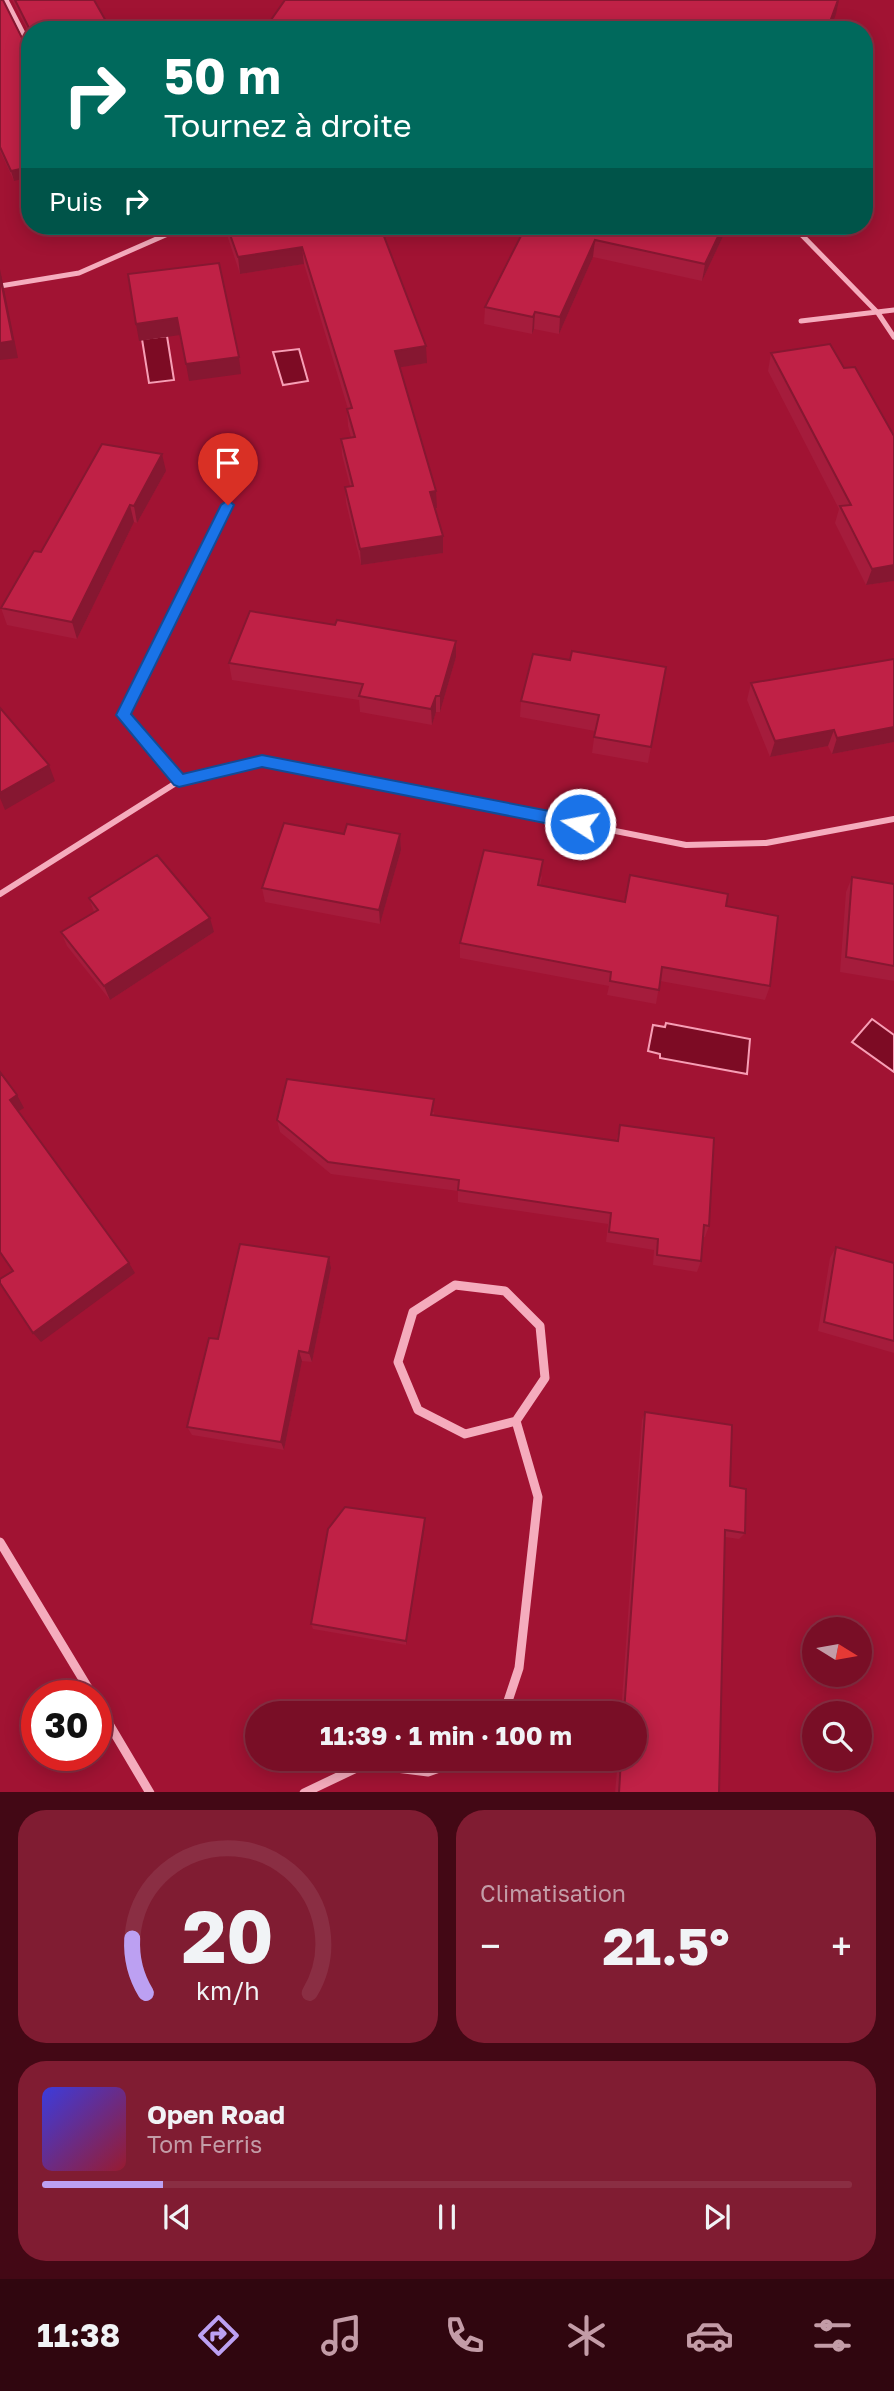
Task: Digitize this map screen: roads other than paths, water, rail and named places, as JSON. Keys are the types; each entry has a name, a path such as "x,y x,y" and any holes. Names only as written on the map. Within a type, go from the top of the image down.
{"street":[{"path":"6,0 21,29"},
{"path":"0,286 79,273 166,235"},
{"path":"802,235 878,313 894,337"},
{"path":"801,321 894,310"},
{"path":"0,894 179,780 262,761 686,845 766,843 894,819"},
{"path":"455,1285 468,1286 505,1291 540,1326 545,1378 516,1421 465,1434 418,1410 398,1362 413,1312 455,1285"},
{"path":"508,1701 519,1668 538,1497 516,1421"},
{"path":"0,1542 83,1680"},
{"path":"112,1729 149,1792"},
{"path":"306,1792 350,1771"}],"lane":[{"path":"179,780 123,715 228,505"}]}
